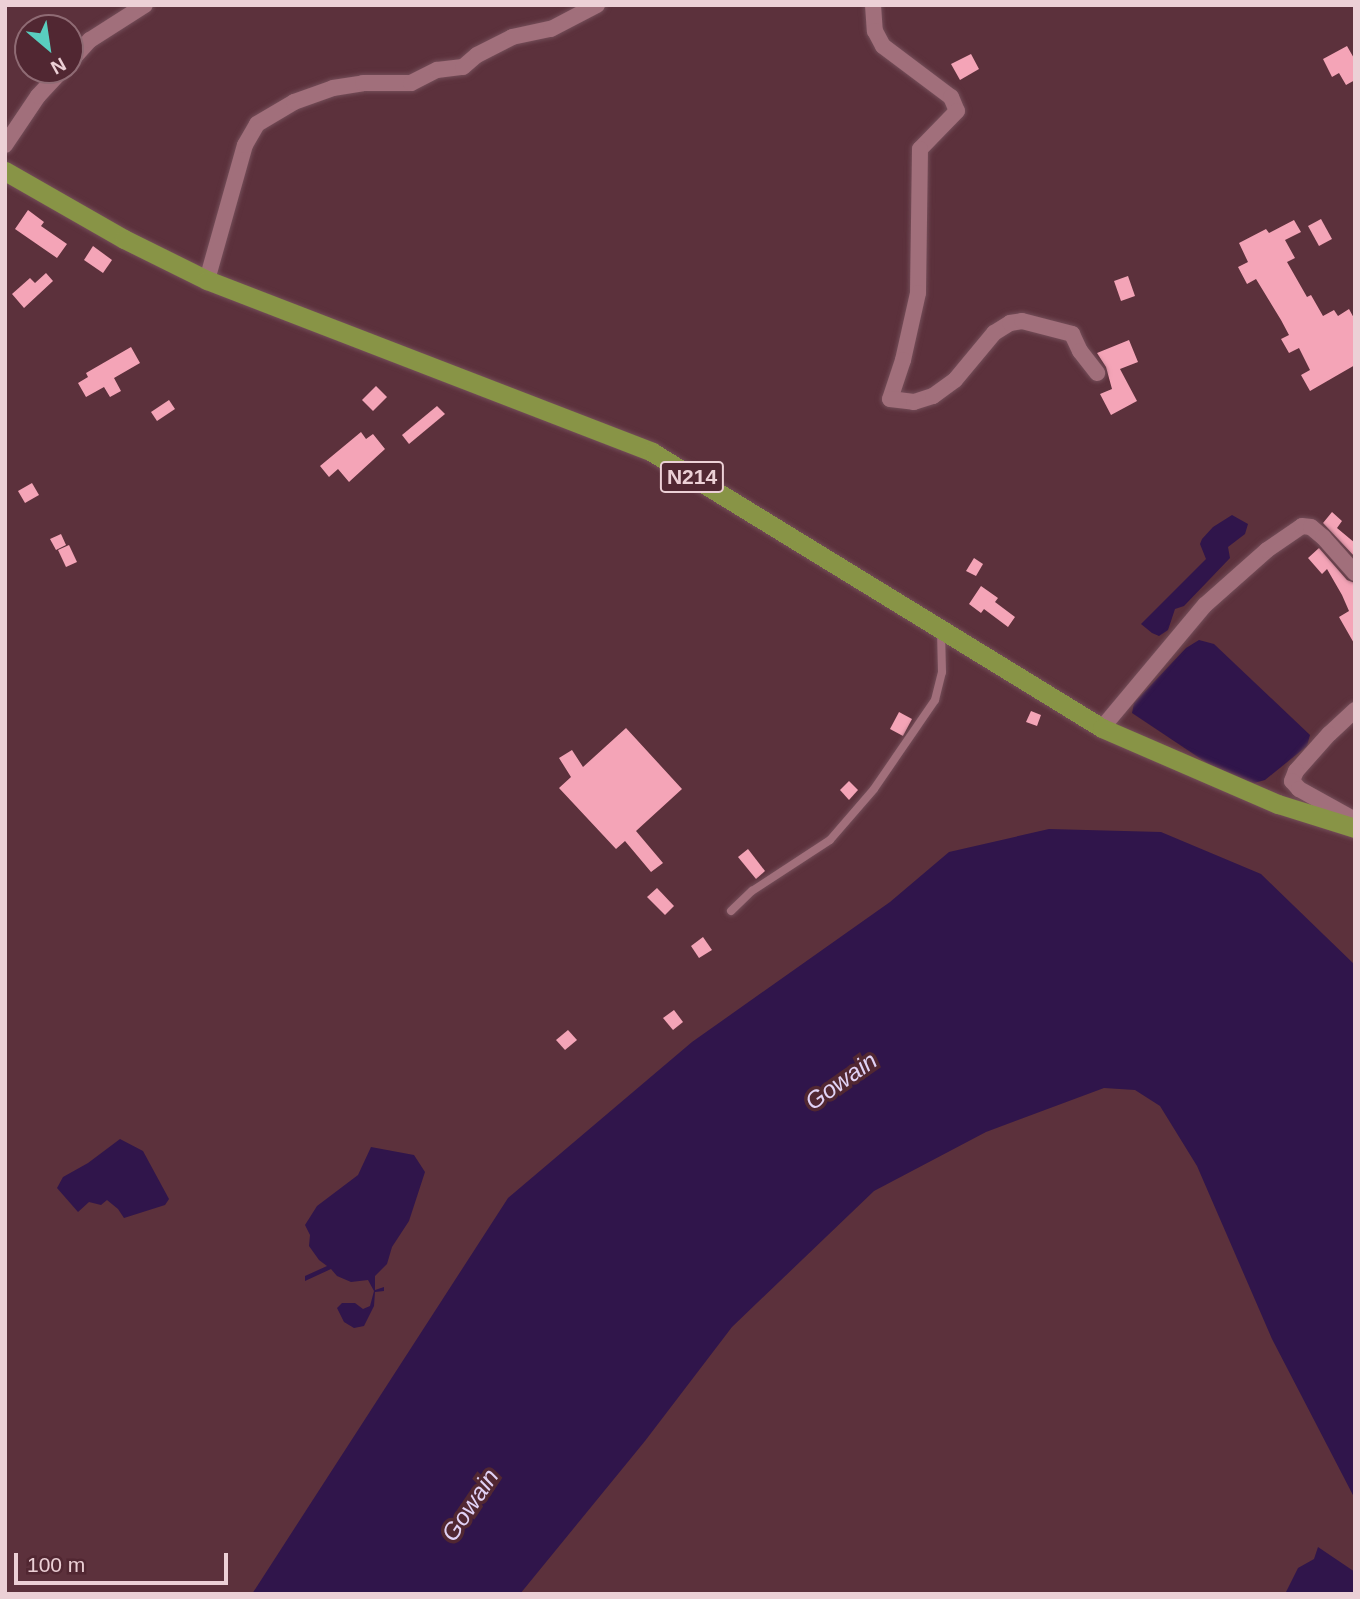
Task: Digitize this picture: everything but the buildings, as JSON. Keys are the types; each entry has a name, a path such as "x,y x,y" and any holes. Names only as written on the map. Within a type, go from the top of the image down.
{"highway":[{"name":"N214","path":"5,171 124,239 207,280 652,452 1102,728 1278,804 1355,828"}],"street":[{"path":"84,47 145,5"},
{"path":"207,280 245,145 257,124 294,102 333,88 363,83 411,83 437,70 463,67 477,55 512,37 551,29 597,5"},
{"path":"873,5 875,31 883,46 951,97 957,111 953,119 929,137 920,149 918,293 903,360 890,399 914,402 933,396 955,380 994,333 1010,323 1022,321 1072,334 1080,351 1097,373"},
{"path":"5,145 49,84"},
{"path":"1102,728 1205,605 1267,551 1302,526 1311,527 1323,537 1355,573"},
{"path":"1355,710 1329,734 1296,771 1292,780 1299,789 1355,820"}],"lane":[{"path":"731,911 752,891 830,840 874,789 934,700 942,672 941,631"}],"water":[{"path":"1232,515 1248,524 1245,534 1228,547 1230,558 1184,606 1175,609 1168,630 1159,636 1152,633 1141,624 1206,559 1200,544 1202,539 1213,527"},
{"path":"1199,640 1214,644 1310,735 1307,746 1265,780 1254,783 1228,777 1132,713 1134,703 1186,648"},
{"name":"Gowain","path":"1049,829 1161,832 1261,874 1355,965 1355,1499 1272,1339 1197,1166 1160,1106 1135,1090 1104,1088 986,1132 874,1191 732,1327 645,1441 520,1594 252,1594 508,1198 692,1042 890,902 949,852"},
{"path":"120,1139 143,1151 169,1199 165,1205 124,1218 107,1200 101,1205 89,1202 78,1212 57,1188 63,1177 88,1163"},
{"path":"371,1147 414,1155 425,1172 409,1221 392,1247 387,1264 375,1276 375,1290 384,1287 384,1291 375,1292 374,1306 364,1326 354,1328 344,1322 337,1308 342,1303 355,1303 363,1309 370,1306 374,1291 368,1280 351,1282 337,1276 331,1269 305,1281 305,1276 327,1266 309,1246 310,1235 305,1225 317,1206 358,1175"},
{"path":"1318,1547 1355,1572 1355,1594 1285,1594 1298,1568 1314,1559"}]}
